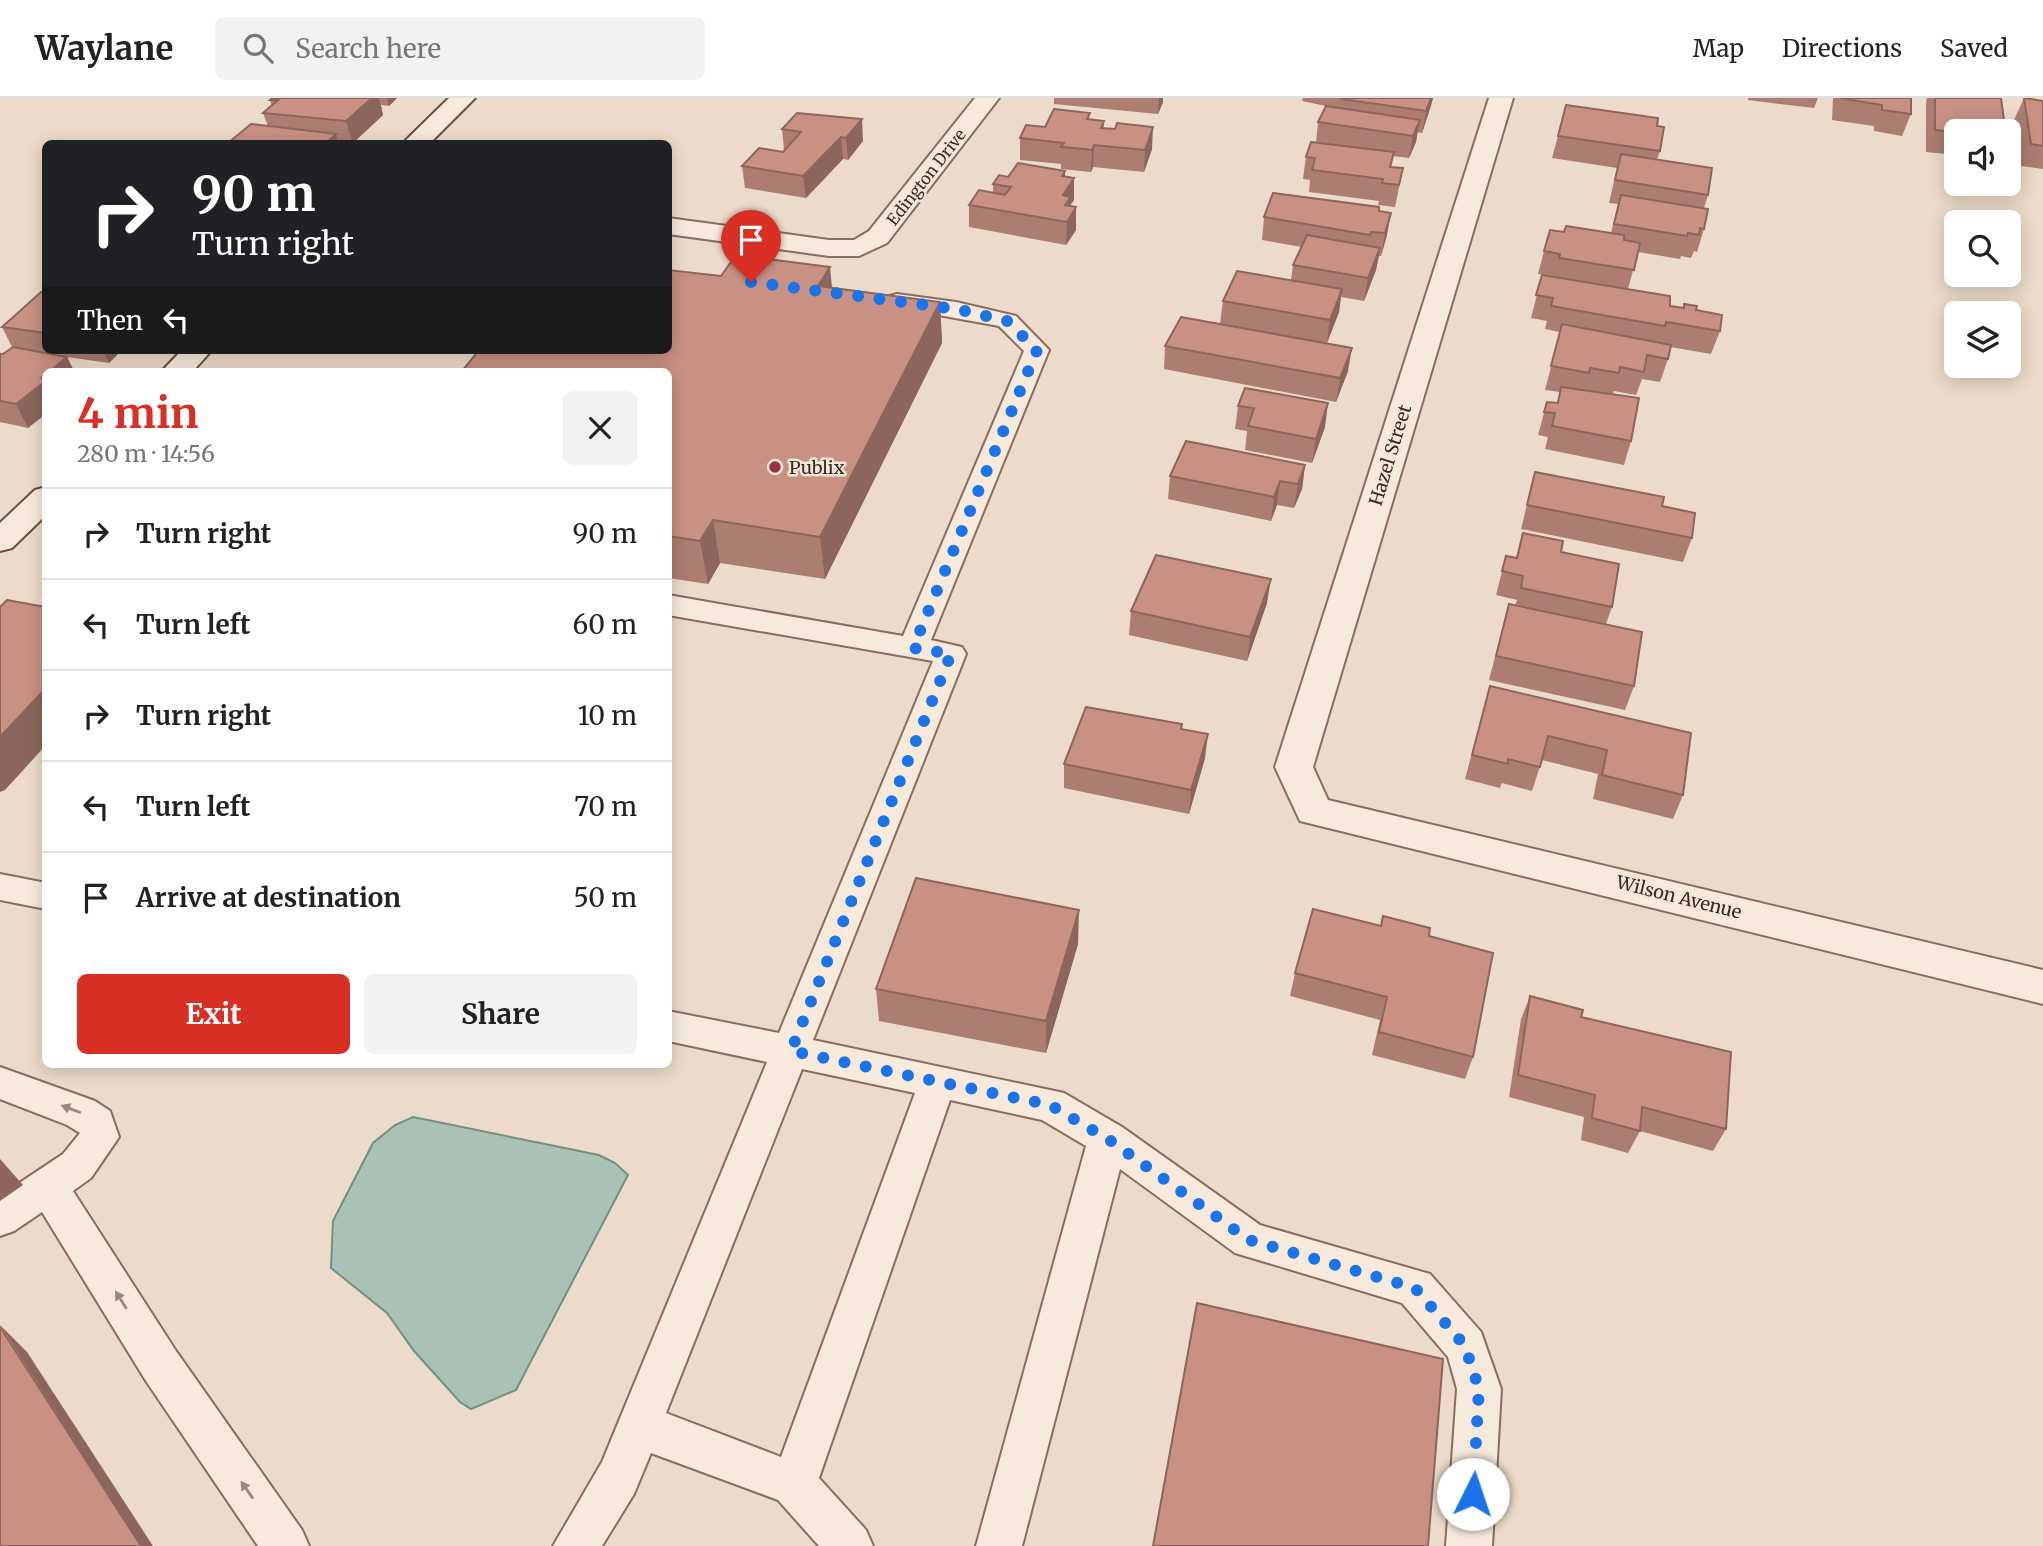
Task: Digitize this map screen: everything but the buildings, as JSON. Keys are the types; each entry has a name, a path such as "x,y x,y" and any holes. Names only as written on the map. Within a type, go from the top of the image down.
{"street":[{"path":"418,140 463,98"},
{"name":"Edington Drive","path":"672,227 829,248 859,248 878,237 987,98"},
{"name":"Hazel Street","path":"1314,811 1294,767 1501,98"},
{"path":"180,368 194,354"},
{"path":"0,541 42,501"},
{"name":"Wilson Avenue","path":"1314,811 2043,987"}],"lane":[{"path":"875,298 956,309 1007,321 1037,350 913,648"},
{"path":"576,1546 618,1478 951,654 672,606"},
{"path":"0,887 42,895"},
{"path":"672,1027 1050,1105 1108,1139 1249,1240 1415,1288 1465,1346 1479,1389 1469,1546"},
{"path":"794,1484 938,1081"},
{"path":"0,1083 82,1113 96,1123 100,1137 77,1166 0,1218"},
{"path":"999,1546 1108,1139"},
{"path":"48,1186 161,1366 286,1546"},
{"path":"638,1427 679,1439 794,1484 850,1546"}],"shaded area":[{"path":"413,1117 599,1155 615,1163 628,1175 516,1390 471,1409 460,1402 414,1351 387,1313 331,1268 333,1221 373,1143 395,1125"}],"place":[{"name":"Publix","path":"775,467"}],"route":[{"path":"751,282 956,309 1007,321 1037,350 913,648 951,654 791,1051 1050,1105 1108,1139 1249,1240 1415,1288 1465,1346 1479,1389 1473,1494"}]}
